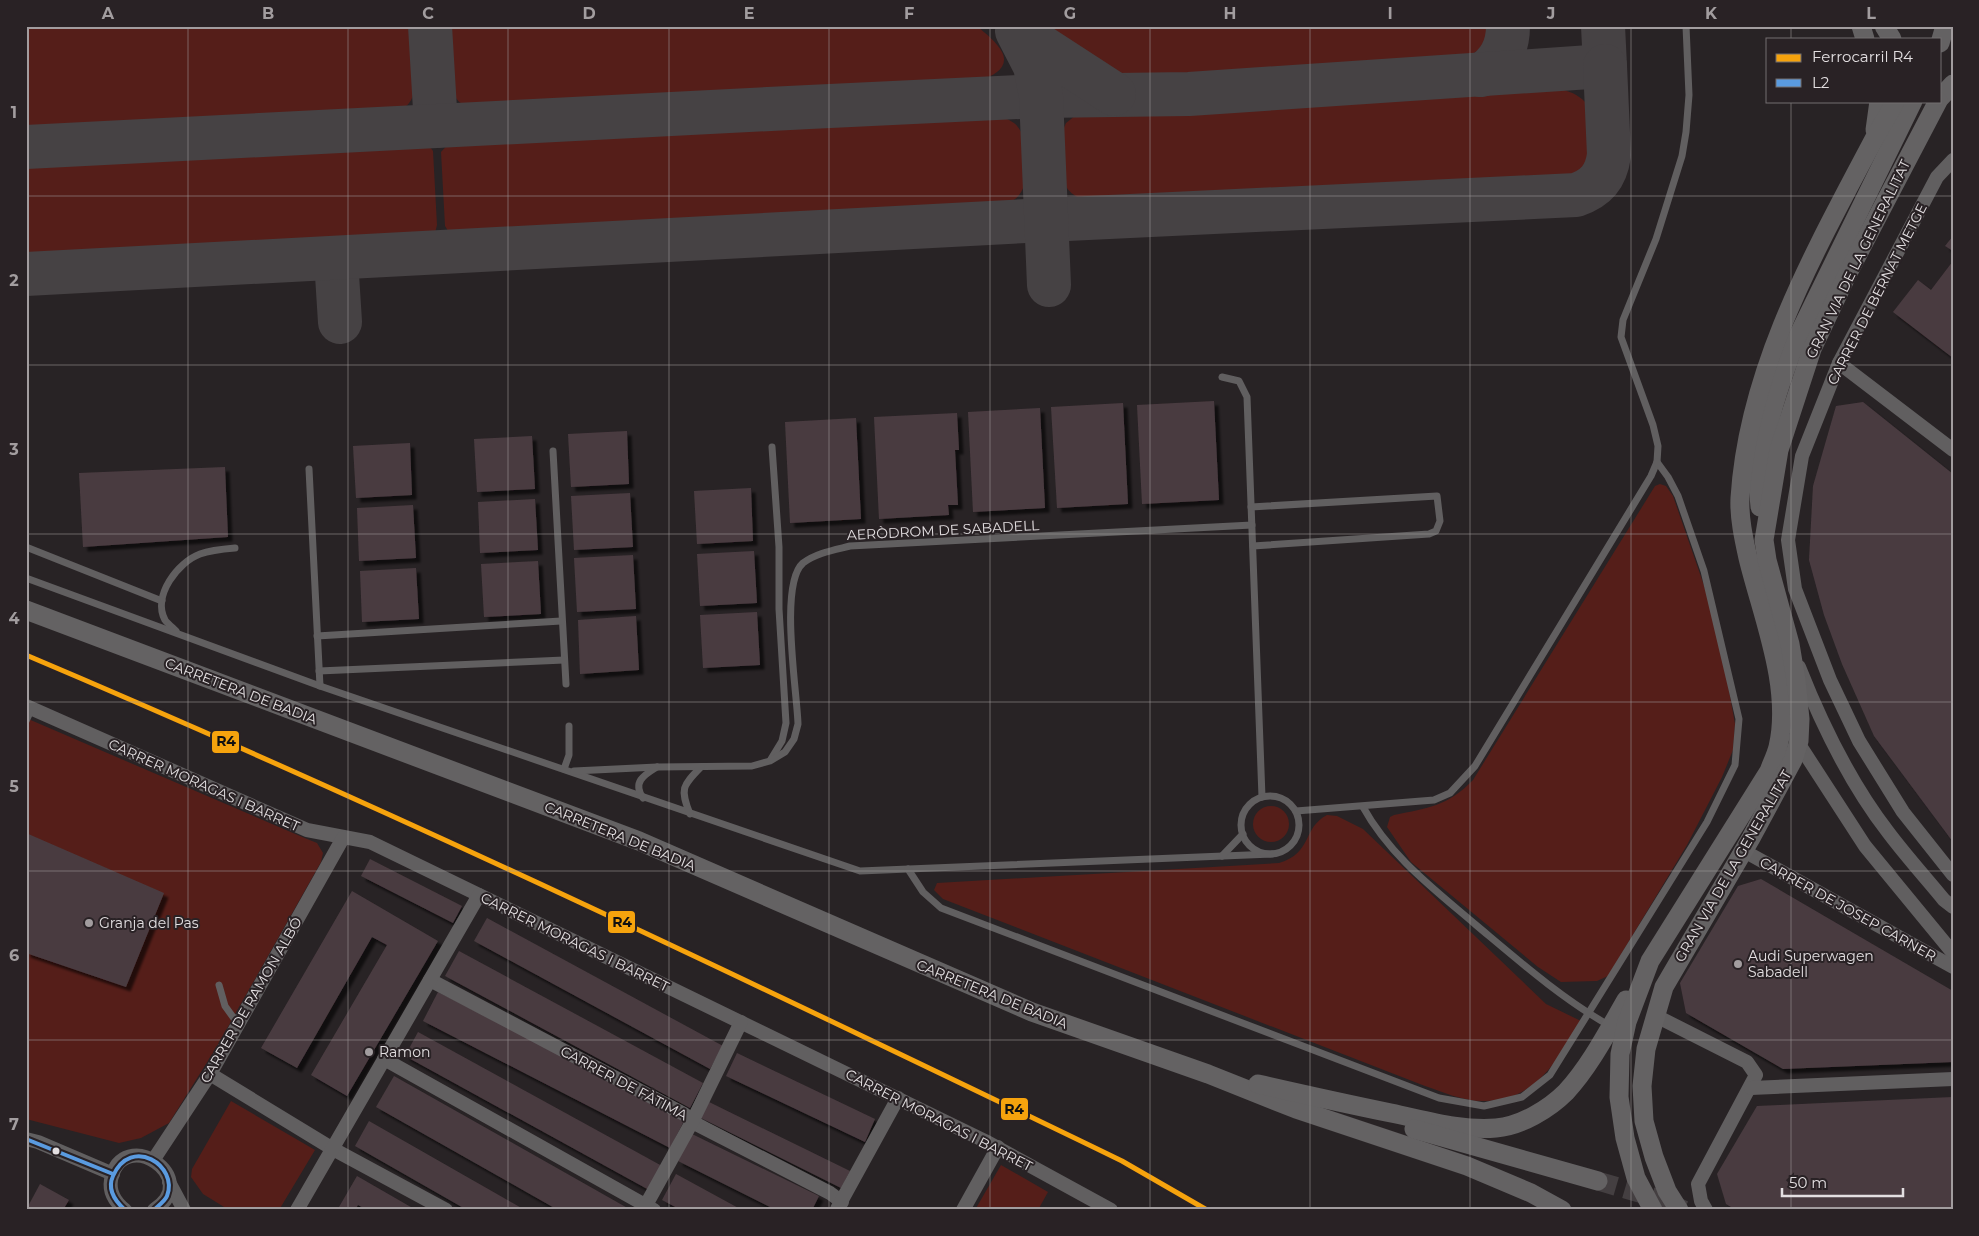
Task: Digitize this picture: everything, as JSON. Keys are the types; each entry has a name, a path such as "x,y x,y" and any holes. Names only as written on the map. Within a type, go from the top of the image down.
{"street":[{"path":"1861,26 1865,38"},
{"path":"1884,26 1891,38"},
{"path":"1941,38 1945,26"},
{"path":"1942,96 1953,84"},
{"path":"1874,139 1879,102"},
{"name":"GRAN VIA DE LA GENERALITAT","path":"1653,1210 1636,1178 1626,1138 1619,1097 1620,1054 1626,1022 1650,961 1768,771 1778,748 1781,727 1779,682 1746,546 1740,501 1757,393 1791,305 1894,102"},
{"path":"1764,540 1759,496 1762,464 1772,412 1782,378 1797,338 1913,102"},
{"name":"GRAN VIA DE LA GENERALITAT","path":"1679,1210 1667,1191 1654,1157 1644,1121 1642,1086 1646,1049 1664,987 1786,774 1798,741 1800,719 1790,644 1767,560 1764,540 1779,450 1812,349 1848,273 1937,102"},
{"name":"CARRER DE BERNAT METGE","path":"1953,160 1937,177 1839,363 1802,456 1788,540 1795,590 1830,680 1859,742 1903,812 1953,875"},
{"path":"1839,363 1953,450"},
{"path":"1753,578 1774,618 1786,675 1792,734 1865,846 1953,953"},
{"name":"CARRETERA DE BADIA","path":"26,610 639,841 1032,1012 1208,1074"},
{"path":"1790,644 1823,725 1851,775 1887,832 1944,900 1953,906"},
{"name":"CARRER MORAGAS I BARRET","path":"28,712 307,830 370,842 998,1147 1111,1210"},
{"name":"CARRER DE RAMON ALBÓ","path":"154,1159 210,1074 343,838"},
{"name":"CARRER DE JOSEP CARNER","path":"1744,850 1953,967"},
{"path":"297,1210 479,895"},
{"path":"1208,1074 1425,1120 1469,1128 1498,1128 1527,1119 1546,1108 1566,1092 1650,961"},
{"name":"CARRER DE FÀTIMA","path":"430,980 693,1120 698,1125 825,1190 839,1206"},
{"path":"1656,1016 1747,1062 1756,1075 1698,1184 1700,1201 1706,1210"},
{"path":"384,1059 650,1208 741,1022"},
{"path":"210,1074 333,1149 446,1210"},
{"path":"1208,1074 1598,1181"},
{"path":"1208,1074 1296,1109 1468,1166 1531,1193 1562,1210"},
{"path":"1750,1088 1953,1078"},
{"path":"839,1206 898,1098"},
{"path":"26,1139 38,1142 113,1174"},
{"path":"963,1210 998,1147"},
{"path":"125,1210 114,1198 111,1190 113,1174 123,1161 130,1157 138,1156 154,1159 166,1173 184,1210"},
{"path":"154,1210 166,1197 169,1182"}],"lane":[{"path":"1296,811 1434,800 1450,793 1480,758 1657,462 1658,446 1654,425 1621,338 1623,320 1656,239 1682,156 1689,95 1686,26"},
{"path":"1222,377 1239,381 1247,397 1262,796"},
{"path":"568,770 752,766 770,761 782,741 786,723 772,447"},
{"path":"553,451 566,684"},
{"path":"908,869 923,892 941,908 1439,1098 1484,1106 1522,1097 1550,1074 1707,822 1735,765 1739,745 1739,719 1704,570 1678,496 1657,462"},
{"path":"309,470 320,686"},
{"path":"1252,507 1437,496 1440,521 1436,531 1429,534 1253,546"},
{"name":"AERÒDROM DE SABADELL","path":"770,761 785,752 794,739 798,724 790,615 792,586 802,564 818,554 850,546 1252,525"},
{"path":"26,547 162,601"},
{"path":"178,634 165,619 162,601 170,580 183,564 198,554 235,548"},
{"path":"26,578 320,686 860,871 1272,854 1289,847 1295,840 1299,830 1296,811 1282,798 1262,796 1254,800 1243,815 1243,834 1254,848 1272,854"},
{"path":"317,636 561,621"},
{"path":"319,672 564,660"},
{"path":"568,726 568,770"},
{"path":"643,798 638,790 642,776 657,767"},
{"path":"690,814 683,789 685,782 701,767"},
{"path":"1363,807 1376,830 1406,865 1553,990 1610,1026"},
{"path":"1222,856 1243,834"},
{"path":"220,985 225,1006 239,1024"}],"shaded area":[{"path":"26,26 417,26 418,69 414,92 406,106 391,112 364,117 26,134"},
{"path":"443,26 977,26 997,44 1002,52 1004,61 1001,68 994,74 974,82 947,87 509,110 485,109 472,108 462,104 452,91 447,68"},
{"path":"1034,26 1488,26 1483,45 1478,50 1464,57 1436,62 1130,77 1104,70 1092,64"},
{"path":"1526,85 1555,88 1570,92 1582,99 1588,107 1593,116 1595,138 1589,159 1576,174 1534,184 1121,204 1096,202 1077,197 1064,183 1061,173 1061,144 1066,123 1076,115 1121,105"},
{"path":"961,114 1002,117 1014,123 1020,129 1027,149 1028,161 1025,183 1021,193 1015,199 1001,206 985,210 952,214 462,238 450,234 445,226 441,152 453,139"},
{"path":"418,142 430,147 433,151 437,225 434,237 423,240 26,261 26,161"},
{"path":"1660,484 1666,486 1673,496 1708,597 1735,724 1733,750 1722,777 1687,845 1608,976 1597,981 1561,982 1538,967 1411,862 1387,827 1390,817 1427,808 1446,801 1464,789 1473,780 1655,486"},
{"path":"26,718 317,843 323,853 321,862 216,1048 169,1123 141,1138 119,1143 26,1119"},
{"path":"1271,806 1283,812 1289,824 1283,836 1271,842 1259,836 1253,824 1259,812"},
{"path":"1327,815 1337,816 1363,829 1546,1004 1581,1021 1554,1063 1532,1086 1519,1094 1503,1099 1485,1101 1470,1100 1447,1094 943,899 934,890 937,883 1279,863 1290,859 1303,847 1319,820"},
{"path":"231,1101 315,1150 279,1210 229,1210 203,1194 191,1177 192,1169"},
{"path":"1001,1165 1048,1192 1038,1210 975,1210"}],"building":[{"path":"1953,236 1953,251 1945,246"},
{"path":"1953,261 1953,358 1893,312 1918,280 1931,290"},
{"path":"1214,401 1219,500 1142,504 1137,405"},
{"path":"1863,402 1953,474 1953,842 1874,736 1842,664 1824,615 1809,560 1813,486 1836,406"},
{"path":"1123,403 1128,504 1057,508 1051,407"},
{"path":"1040,408 1045,508 973,512 968,412"},
{"path":"957,413 959,450 955,450 958,505 948,505 949,515 879,519 874,417"},
{"path":"856,418 861,519 790,523 785,422"},
{"path":"627,431 629,484 571,487 568,434"},
{"path":"532,436 535,489 477,492 474,439"},
{"path":"410,443 412,495 356,498 353,446"},
{"path":"225,467 228,537 83,547 79,473"},
{"path":"751,488 753,541 697,544 694,491"},
{"path":"630,493 633,547 574,550 571,496"},
{"path":"535,499 538,550 480,553 478,502"},
{"path":"413,505 416,558 359,561 357,508"},
{"path":"754,551 757,603 700,606 697,554"},
{"path":"633,555 636,609 577,612 574,558"},
{"path":"538,561 541,614 484,617 481,564"},
{"path":"416,568 419,619 362,622 360,571"},
{"path":"757,612 760,665 703,668 700,615"},
{"path":"636,616 639,670 580,674 578,620"},
{"name":"Granja del Pas","path":"26,833 164,893 126,987 26,953"},
{"path":"370,859 462,906 453,923 361,876"},
{"path":"1761,879 1953,991 1953,1062 1783,1069 1686,1013 1680,983 1738,886"},
{"path":"352,891 438,941 347,1096 311,1075 387,945 372,937 297,1068 261,1048"},
{"path":"487,918 723,1046 710,1069 474,941"},
{"path":"459,951 703,1083 690,1108 445,976"},
{"path":"438,992 685,1119 670,1148 423,1021"},
{"path":"418,1032 662,1166 649,1190 405,1056"},
{"path":"737,1053 875,1119 865,1142 726,1076"},
{"path":"394,1076 631,1210 558,1210 376,1107"},
{"path":"1953,1097 1953,1210 1736,1210 1726,1204 1717,1174 1757,1106"},
{"path":"709,1102 850,1171 841,1188 701,1118"},
{"path":"369,1121 525,1210 467,1210 355,1146"},
{"path":"692,1134 819,1196 812,1210 776,1210 678,1161"},
{"path":"676,1174 742,1210 681,1210 662,1200"},
{"path":"357,1176 416,1210 367,1210 358,1205 355,1210 344,1210 339,1207"},
{"path":"40,1184 69,1200 63,1210 26,1210"}],"taxiway":[{"path":"430,26 436,126"},
{"path":"1481,75 1493,66 1501,55 1508,34 1508,26"},
{"path":"26,147 1041,96 1189,94 1605,66 1603,26"},
{"path":"1049,285 1041,96 1035,66 1017,31 1114,94"},
{"path":"26,274 1046,220 1576,195 1589,189 1599,181 1608,163 1605,66"},
{"path":"336,259 340,322"}],"tunnel":[{"path":"1598,1181 1663,1200 1684,1210"}],"rail line":[{"name":"R4","path":"26,655 303,776 714,965 1122,1161 1207,1210"}],"transit line":[{"name":"L2","path":"26,1139 113,1174"},
{"name":"L2","path":"125,1210 113,1194 111,1181 121,1164 131,1158 141,1156 151,1159 160,1166 166,1174 169,1185 166,1198 154,1210"}],"place":[{"name":"Granja del Pas","path":"89,923"},
{"name":"Audi Superwagen Sabadell","path":"1738,964"},
{"name":"Ramon","path":"369,1052"}]}
